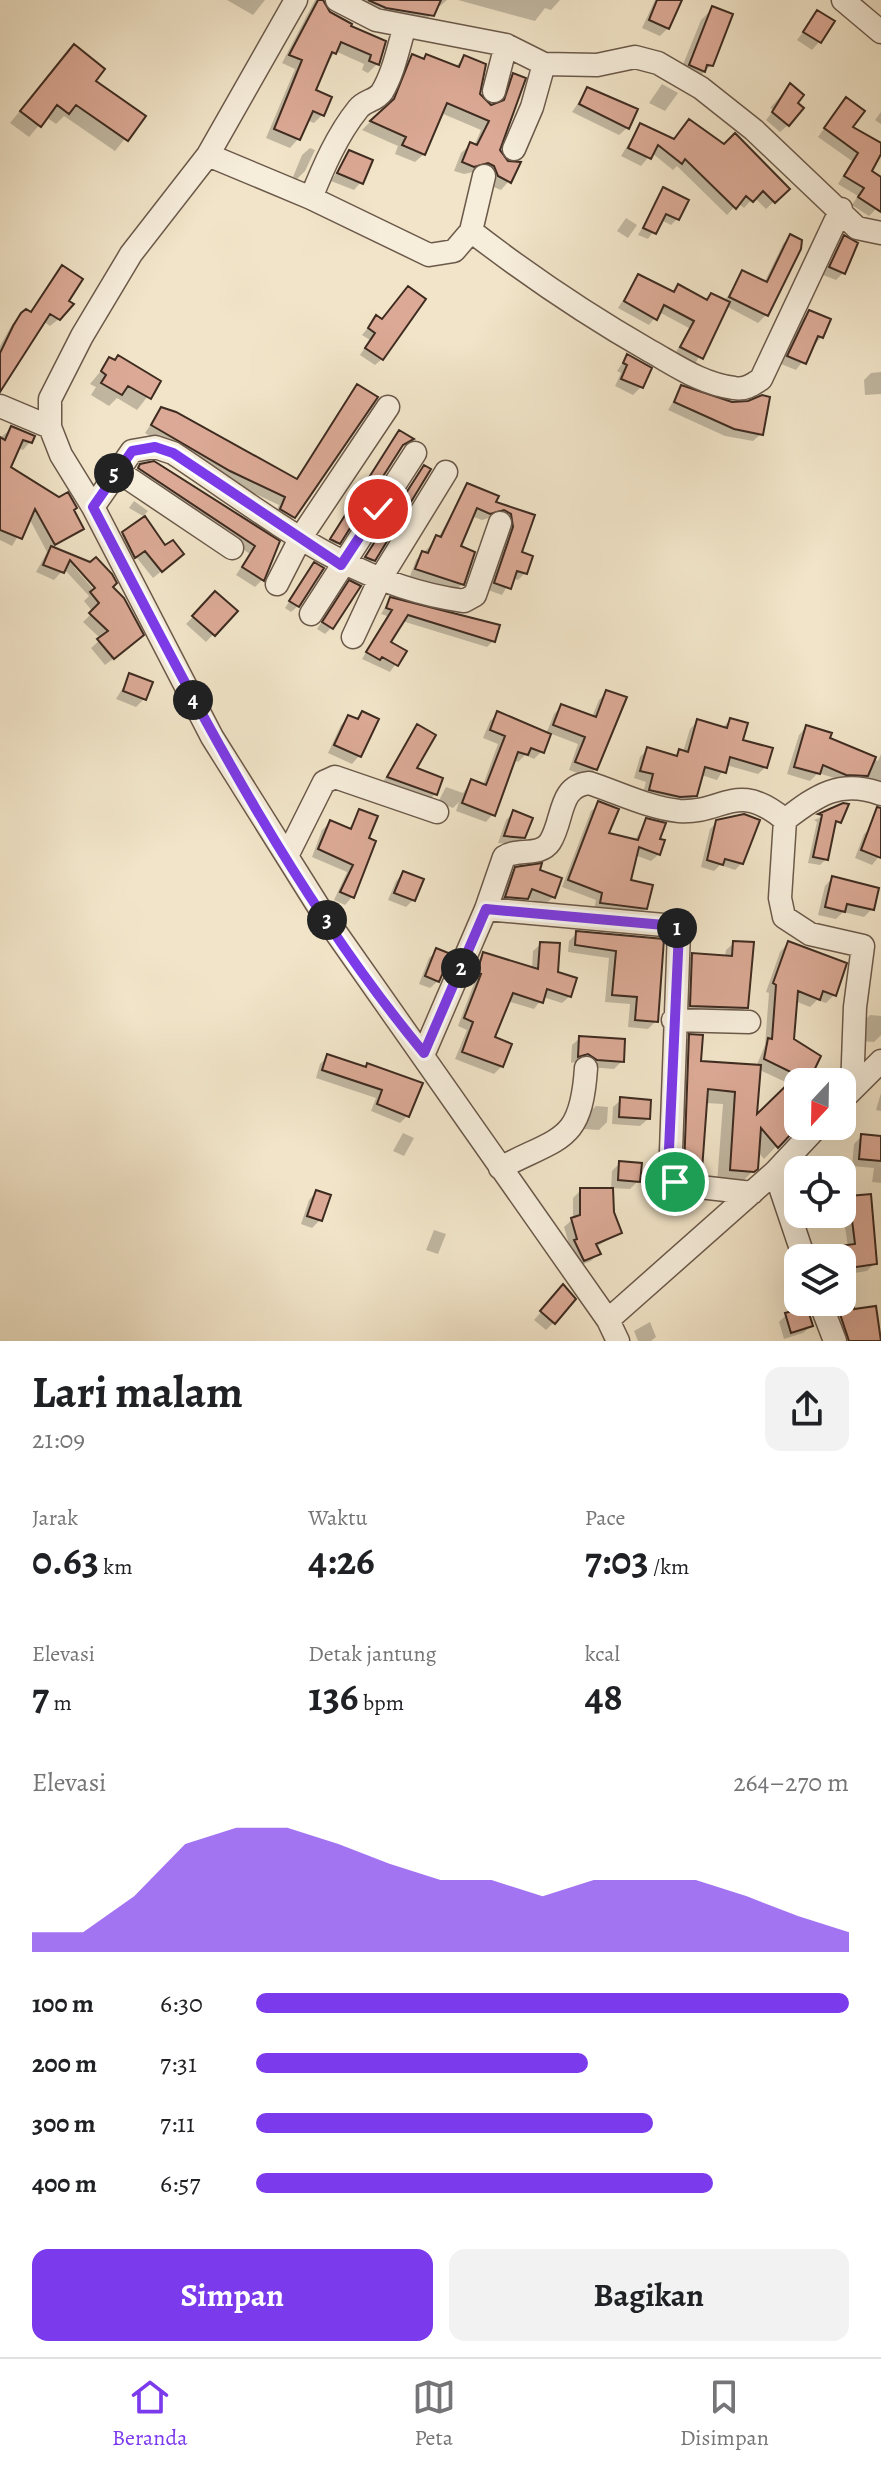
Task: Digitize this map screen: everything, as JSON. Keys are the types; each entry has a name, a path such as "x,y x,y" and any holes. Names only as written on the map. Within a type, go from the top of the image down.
{"street":[{"path":"296,0 208,155 131,254 82,336 50,399 50,427 61,455 93,507 212,737 325,917 424,1053 500,1168 608,1320 618,1341"},
{"path":"337,0 376,20 506,45 544,64 597,65 635,57 658,63 701,88 754,130 841,209 857,228 880,235"},
{"path":"843,0 881,32"},
{"path":"311,198 326,162 355,111 363,103 380,96 389,79 405,26"},
{"path":"494,91 506,45"},
{"path":"514,149 532,107 544,64"},
{"path":"208,155 311,198 429,255 454,251 471,231 484,176"},
{"path":"471,231 516,266 612,329 699,379 735,389 750,387 761,379 841,209"},
{"path":"277,584 301,537 388,407"},
{"path":"2,411 50,427"},
{"path":"93,507 116,470 139,448 155,447 173,453 341,565 379,581 464,601 475,595 500,523"},
{"path":"311,614 415,453"},
{"path":"116,470 232,548"},
{"path":"353,637 379,581 446,472"},
{"path":"287,856 324,782 335,777 437,812"},
{"path":"424,1053 486,909 504,857 539,850 549,844 565,799 577,784 589,783 682,811 718,802 747,801 773,810 785,820"},
{"path":"785,820 828,790 864,788 881,794"},
{"path":"785,820 780,898 784,917 810,934 872,945 855,1007 849,1068"},
{"path":"486,909 673,924 679,931 673,1020 670,1178 682,1185 752,1193"},
{"path":"673,1020 749,1022"},
{"path":"856,1086 881,1061"},
{"path":"500,1168 568,1132 577,1122 584,1104 586,1068"},
{"path":"608,1320 775,1172 805,1140"},
{"path":"775,1172 799,1244"},
{"path":"825,1316 835,1341"}],"building":[{"path":"318,0 323,0 330,12 351,26 386,41 379,65 369,61 371,55 341,42 336,54 332,52 316,90 332,97 324,116 313,111 300,140 274,129 302,60 289,55"},
{"path":"368,0 441,0 434,16 386,8"},
{"path":"657,0 682,0 669,29 649,20"},
{"path":"712,6 733,14 713,66 707,65 705,72 689,65"},
{"path":"817,10 835,21 821,43 803,32"},
{"path":"74,44 105,69 96,81 146,116 128,141 76,105 69,114 57,105 41,127 20,111"},
{"path":"412,54 424,59 426,54 459,67 464,55 486,64 480,94 491,105 504,100 513,73 526,78 500,150 508,161 521,162 511,183 498,176 494,166 488,163 474,167 462,162 470,142 477,145 489,121 447,103 425,155 402,145 406,137 370,121 394,99"},
{"path":"790,83 804,95 798,103 804,108 789,126 772,112"},
{"path":"587,87 638,109 629,129 579,104"},
{"path":"846,97 865,111 853,127 881,143 881,154 872,171 881,177 881,212 858,197 864,188 844,176 858,153 824,128"},
{"path":"689,119 724,144 735,133 790,189 775,203 763,191 753,202 746,196 736,209 685,159 682,164 658,145 651,159 628,148 640,123 674,139"},
{"path":"349,150 373,160 363,184 337,173"},
{"path":"663,187 689,200 679,220 666,214 656,234 643,228"},
{"path":"790,234 802,240 801,249 768,316 729,297 742,270 767,282"},
{"path":"844,235 858,243 845,274 829,267"},
{"path":"62,265 83,279 69,301 74,304 60,320 50,314 0,392 0,353 13,326 26,309 31,312"},
{"path":"638,274 674,292 678,284 707,300 711,293 730,302 703,359 680,347 694,321 664,305 657,320 624,301"},
{"path":"408,286 426,299 383,360 365,348 375,333 368,328 376,315 382,319"},
{"path":"809,310 831,319 823,338 818,336 806,364 787,356"},
{"path":"627,354 652,368 643,388 621,379 627,365 623,363"},
{"path":"118,355 161,381 151,399 128,386 122,395 101,383 106,375 101,371 109,357 115,360"},
{"path":"357,384 378,397 295,518 280,509 285,497 230,471 151,425 161,407 176,412 297,479"},
{"path":"681,385 732,402 748,401 762,395 770,397 763,435 734,429 674,402"},
{"path":"11,426 35,436 32,443 23,440 11,467 59,497 68,492 77,508 74,510 84,529 55,545 35,509 22,539 0,530 0,437 5,440"},
{"path":"399,430 414,439 403,445 340,544 330,539"},
{"path":"154,461 280,541 264,581 242,567 255,546 138,468 140,464"},
{"path":"424,465 431,469 375,561 365,557"},
{"path":"467,483 499,496 496,502 535,515 522,552 533,556 527,574 517,571 511,589 494,583 513,527 511,514 504,510 490,514 477,508 461,546 475,552 464,585 415,569 422,551 428,553 436,535 441,537"},
{"path":"145,516 165,545 173,540 184,554 162,572 145,551 135,558 122,532"},
{"path":"51,546 90,562 96,557 112,574 117,583 113,587 124,598 144,635 114,659 97,639 108,631 89,613 99,603 90,592 95,588 70,560 64,573 43,565"},
{"path":"314,562 324,568 299,607 289,601"},
{"path":"349,580 361,586 333,629 322,622"},
{"path":"215,591 238,611 215,636 192,616"},
{"path":"390,597 500,625 495,642 408,615 391,642 407,651 398,666 382,657 380,660 366,652 392,610 386,608"},
{"path":"129,673 153,682 146,700 123,691"},
{"path":"606,690 627,697 597,770 575,762 585,737 553,725 561,704 596,717"},
{"path":"362,711 379,719 361,757 334,745 348,715 358,719"},
{"path":"497,711 551,734 544,753 531,748 528,755 518,752 495,816 462,803 471,779 486,785 505,736 490,730"},
{"path":"730,718 748,723 743,740 773,748 767,768 730,757 726,773 705,767 697,796 680,797 649,790 653,774 640,771 647,747 677,756 679,749 688,752 697,719 727,728"},
{"path":"417,724 436,735 417,768 443,778 437,795 387,777"},
{"path":"806,725 832,733 830,738 876,757 868,776 846,775 823,765 820,774 794,767"},
{"path":"598,801 619,809 609,833 638,840 646,818 666,823 660,839 665,840 660,855 639,847 631,880 653,885 647,909 600,903 602,893 568,880"},
{"path":"843,803 849,804 841,823 836,821 828,860 813,857 822,815 818,814"},
{"path":"877,807 881,808 881,858 861,850"},
{"path":"359,809 378,816 369,838 376,841 354,898 340,892 353,865 318,849 330,820 351,829"},
{"path":"513,810 533,818 525,838 504,836"},
{"path":"744,814 760,820 743,864 725,859 723,865 707,860 716,820"},
{"path":"542,863 540,870 562,878 555,898 532,889 528,899 505,897 515,867"},
{"path":"403,871 424,879 415,901 394,893"},
{"path":"832,876 879,888 874,910 847,904 845,912 825,907"},
{"path":"576,931 664,939 658,1022 635,1020 637,997 612,995 616,951 575,945"},
{"path":"733,941 754,942 748,1008 690,1006 692,953 732,956"},
{"path":"788,941 847,963 836,996 823,991 820,1000 798,991 794,1039 821,1056 815,1068 784,1069 764,1059 768,1038 772,1039 776,985 773,983"},
{"path":"540,942 560,943 558,972 577,978 571,997 547,989 543,1003 513,993 495,1037 512,1044 503,1067 462,1052 473,1022 464,1018 481,974 477,973 483,952 538,969"},
{"path":"436,948 451,954 439,982 425,976"},
{"path":"689,1034 703,1035 701,1061 761,1065 757,1114 784,1088 786,1140 778,1148 761,1128 758,1169 754,1172 730,1170 735,1092 708,1089 702,1170 684,1169"},
{"path":"579,1036 625,1039 624,1062 597,1060 588,1054 578,1057"},
{"path":"327,1054 366,1067 367,1063 423,1083 409,1117 377,1104 382,1090 322,1070"},
{"path":"620,1097 651,1100 650,1119 619,1117"},
{"path":"861,1134 881,1136 881,1161 859,1159"},
{"path":"619,1161 642,1163 640,1182 618,1180"},
{"path":"580,1188 613,1188 614,1212 622,1233 596,1244 601,1254 584,1261 574,1240 577,1239 571,1218 580,1215"},
{"path":"316,1190 331,1195 322,1221 307,1216"},
{"path":"871,1194 877,1264 856,1267 853,1228 856,1228 856,1195"},
{"path":"563,1284 576,1299 555,1324 540,1311"},
{"path":"876,1306 881,1341 849,1341 841,1316 856,1316 856,1309"},
{"path":"786,1316 810,1316 813,1326 791,1333"}],"route":[{"path":"378,509 341,565 173,453 155,447 132,451 93,507 212,737 325,917 424,1053 486,909 670,923 675,926 679,931 668,1171 675,1182"}]}
